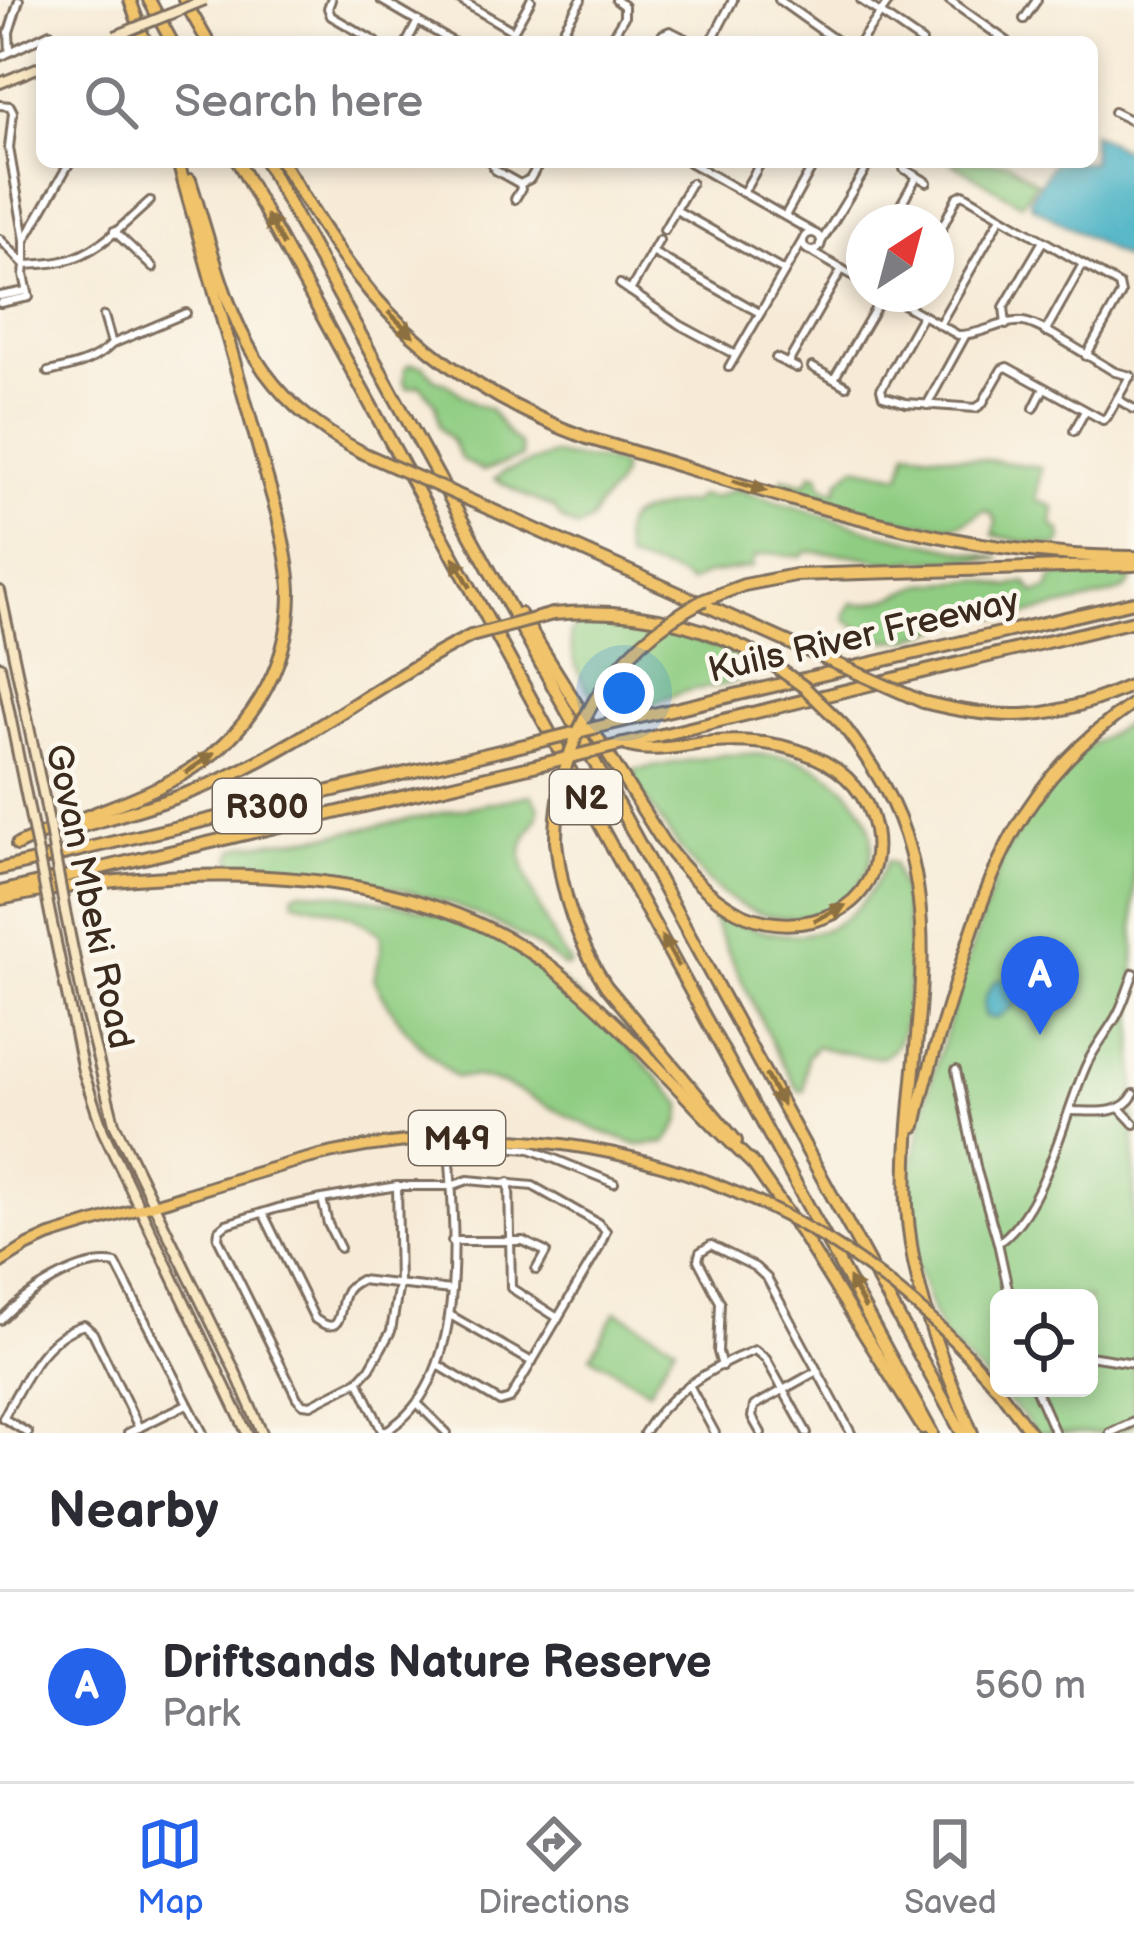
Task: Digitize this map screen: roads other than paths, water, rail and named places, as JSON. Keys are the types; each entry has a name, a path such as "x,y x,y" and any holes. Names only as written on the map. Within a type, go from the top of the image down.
{"highway":[{"path":"130,0 143,36"},
{"path":"149,0 169,36"},
{"path":"181,0 201,36"},
{"path":"184,168 233,317 257,363 305,416 365,454 923,702 978,715 1033,716 1080,706 1134,684"},
{"path":"17,845 171,781 204,761 254,710 274,673 286,636 290,590 283,537 184,168"},
{"name":"N2","path":"241,168 930,1433"},
{"name":"N2","path":"269,168 962,1433"},
{"path":"287,168 353,272 390,314 463,375 542,421 907,530 1048,553 1134,561"},
{"path":"930,1433 755,1166 606,986 589,958 565,900 556,842 568,755 585,714 609,676 639,644 674,617 724,591 772,578 1134,561"},
{"path":"496,582 663,842 718,900 763,921 804,924 845,907 866,884 876,854 872,816 847,778 816,756 762,742 644,749 623,744"},
{"name":"Kuils River Freeway","path":"0,869 1134,602"},
{"path":"0,850 170,800 222,779 471,636 553,614 625,613 678,622 767,660 805,687 842,724 878,774 909,847 920,900 922,949 908,1220 918,1283 945,1369 972,1433"},
{"name":"Kuils River Freeway","path":"623,744 1134,621"},
{"path":"909,1156 925,1082 995,866 1029,806 1061,765 1134,703"},
{"name":"R300","path":"0,896 623,744"},
{"path":"0,896 121,880 240,877 339,885 442,908 496,932 562,976 755,1166"}],"main road":[{"path":"115,36 205,0"},
{"path":"0,82 36,68"},
{"name":"Govan Mbeki Road","path":"0,591 85,1008 114,1123 262,1433"},
{"name":"Govan Mbeki Road","path":"0,666 90,1096 138,1209 247,1433"},
{"name":"M49","path":"0,1263 49,1237 321,1155 458,1138 522,1140 614,1153 737,1192 857,1259 923,1310 968,1354 1031,1433"}],"street":[{"path":"10,52 9,32 19,0"},
{"path":"331,0 331,16 366,36"},
{"path":"381,0 442,36"},
{"path":"460,0 513,31"},
{"path":"476,9 480,0"},
{"path":"510,36 531,0"},
{"path":"560,36 581,0"},
{"path":"612,36 625,13 616,0"},
{"path":"714,36 733,0"},
{"path":"779,0 830,36"},
{"path":"861,0 913,36"},
{"path":"864,36 890,0"},
{"path":"949,0 1000,36"},
{"path":"1024,19 1034,1"},
{"path":"410,36 418,22"},
{"path":"44,36 50,33"},
{"path":"0,57 36,40"},
{"path":"0,104 14,112 10,152 25,240 28,294 0,300"},
{"path":"1114,112 1134,122"},
{"path":"25,240 67,168"},
{"path":"494,168 520,184 536,168"},
{"path":"708,168 799,225 818,240 823,258"},
{"path":"743,193 758,168"},
{"path":"784,217 812,168"},
{"path":"794,253 809,250 833,226 867,168"},
{"path":"904,169 927,182"},
{"path":"901,204 917,176"},
{"path":"664,230 692,183"},
{"path":"515,199 520,184"},
{"path":"954,204 963,194 1118,284 1122,290 1086,356"},
{"path":"25,266 72,259 92,249 150,201"},
{"path":"676,210 784,271"},
{"path":"939,326 1001,217"},
{"path":"799,225 809,250 846,271"},
{"path":"115,231 153,268"},
{"path":"0,238 25,266"},
{"path":"803,239 818,240"},
{"path":"729,367 803,239"},
{"path":"630,291 659,240"},
{"path":"1006,325 1004,308 1042,241"},
{"path":"652,252 760,313"},
{"path":"1045,332 1083,264"},
{"path":"788,363 842,269"},
{"path":"620,284 680,325 736,355"},
{"path":"834,379 874,312"},
{"path":"916,312 965,336 1022,322 1119,374 1132,375 1105,419 1005,368 978,408 883,397 880,391 922,316"},
{"path":"48,372 95,358 112,344 186,313"},
{"path":"104,316 112,344"},
{"path":"927,405 965,336"},
{"path":"776,358 797,368"},
{"path":"812,367 846,386"},
{"path":"1034,408 1044,388"},
{"path":"1118,399 1134,409"},
{"path":"1074,431 1085,411"},
{"path":"998,1243 1011,1234 1051,1164 1087,1064 1116,1017 1134,973"},
{"path":"956,1070 1008,1289"},
{"path":"1070,1111 1120,1109 1134,1094"},
{"path":"1120,1109 1134,1124"},
{"path":"458,1138 469,1145 530,1150 614,1184"},
{"path":"358,1381 383,1433 404,1420 438,1365 452,1290 450,1162"},
{"path":"397,1186 399,1284 391,1331 358,1381 310,1405 300,1402 218,1238 226,1224 322,1199 397,1186 452,1186 468,1180 523,1183 542,1190 606,1231 506,1402 438,1365"},
{"path":"509,1182 511,1288 558,1318"},
{"path":"322,1199 340,1248"},
{"path":"263,1213 322,1324 339,1319 345,1292 356,1282 452,1290"},
{"path":"452,1241 531,1243 545,1254 536,1270"},
{"path":"722,1366 720,1302 698,1260 700,1252 711,1245 764,1274 851,1433"},
{"path":"0,1320 30,1293 56,1278 106,1262 116,1264 203,1433"},
{"path":"450,1315 532,1362"},
{"path":"28,1433 2,1418 42,1354 61,1335 83,1325 93,1333 139,1427"},
{"path":"644,1433 668,1400 753,1350 758,1350 807,1433"},
{"path":"1098,1358 1134,1363"},
{"path":"761,1433 752,1417 756,1404 817,1371"},
{"path":"689,1385 715,1433"},
{"path":"1039,1397 1055,1433"},
{"path":"416,1402 447,1433"},
{"path":"128,1433 187,1404"},
{"path":"1110,1433 1134,1422"}],"water":[{"path":"1098,136 1134,155 1134,264 1031,205 1030,198 1050,168 1098,168"},
{"path":"1009,977 1044,987 997,1019 986,1017 989,989 995,981"}],"place":[{"name":"Driftsands Nature Reserve","path":"1040,1035"}]}
